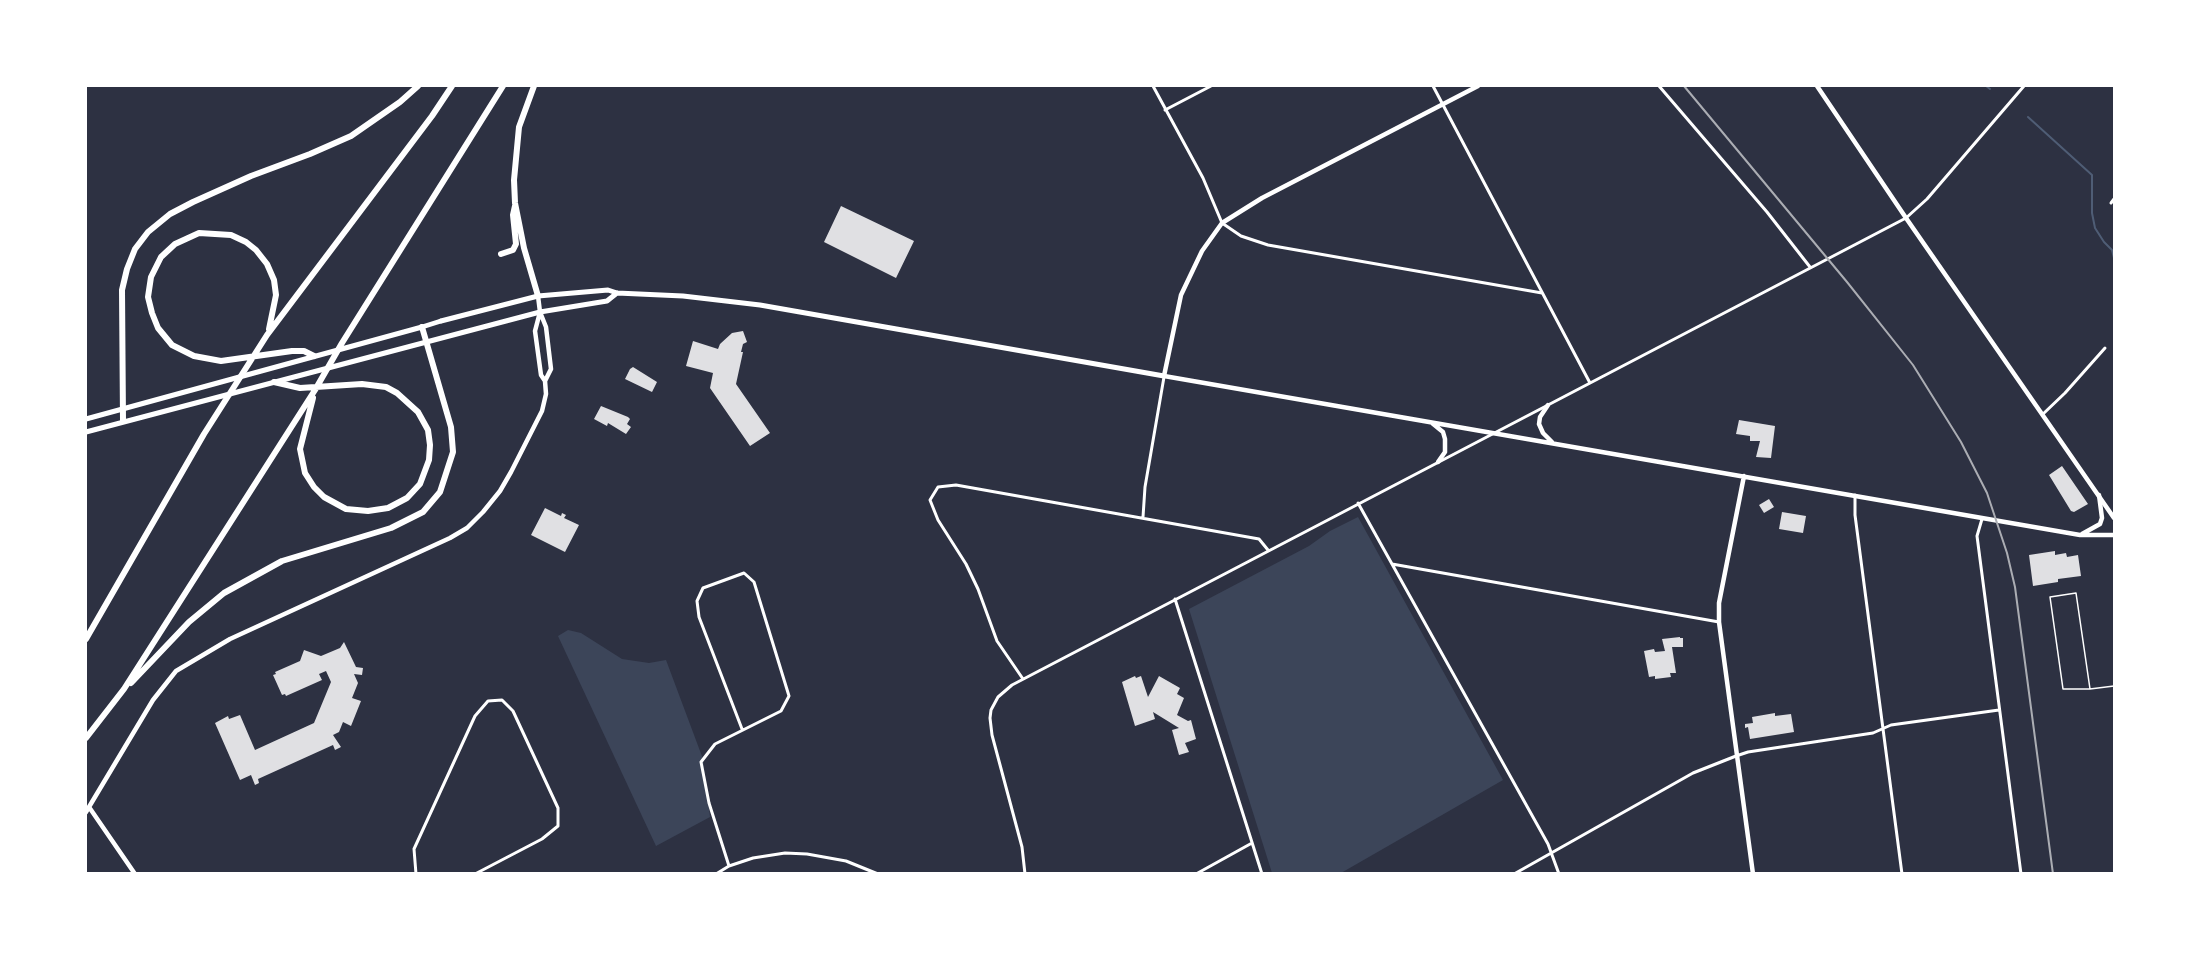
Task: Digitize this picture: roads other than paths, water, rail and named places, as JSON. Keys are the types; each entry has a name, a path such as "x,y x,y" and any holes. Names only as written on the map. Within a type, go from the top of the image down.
{"highway":[{"path":"123,421 122,290 127,268 135,249 148,232 170,214 194,202 251,176 351,136 400,102 418,86"},
{"path":"86,639 204,434 267,335 432,116 452,86"},
{"path":"86,738 124,689 315,390 503,86"},
{"path":"501,254 513,250 516,244 513,215 519,127 534,86"},
{"path":"515,203 524,248 538,296"},
{"path":"267,335 276,295 274,280 267,264 246,242 231,235 199,233 175,244 161,257 152,277 148,297 158,328 172,345 194,356 221,361 292,351 304,351 314,356"},
{"path":"124,689 183,628 224,593 282,561 391,528 423,512 440,492 453,452 452,427 422,327"},
{"path":"274,382 300,388 362,384 386,387 407,400 418,412 428,430 430,445 429,460 420,484 407,498 387,508 369,512 346,509 324,497 314,488 305,473 300,449 315,390"}],"main road":[{"path":"441,321 538,296 608,290 617,293 683,296 760,305 1164,376"},
{"path":"86,432 540,312 607,301 617,293"},
{"path":"86,419 422,327"}],"street":[{"path":"1153,86 1203,178 1222,223 1241,236 1268,245 1542,293"},
{"path":"1166,110 1212,86"},
{"path":"1433,86 1590,383"},
{"path":"1143,517 1145,487 1164,376 1181,295 1202,251 1222,223 1262,198 1478,86"},
{"path":"1659,86 1767,212 1810,267"},
{"path":"1818,86 1906,218 2115,518"},
{"path":"1024,873 1022,847 992,735 990,718 991,710 998,697 1012,685 1906,218 1927,199 2025,86"},
{"path":"2111,203 2115,199"},
{"path":"538,296 540,312 546,327 551,369 545,381"},
{"path":"135,873 87,809 153,699 176,671 230,639 450,538 467,528 483,512 500,491 542,411 546,394 545,381 541,375 535,331 540,312"},
{"path":"422,327 441,321"},
{"path":"2043,414 2105,348"},
{"path":"1164,376 2080,535 2115,535"},
{"path":"1548,405 1540,417 1539,424 1543,433 1552,442"},
{"path":"1430,421 1443,432 1445,439 1445,452 1438,462"},
{"path":"1744,476 1719,603 1719,622 1753,873"},
{"path":"1023,679 997,641 966,564 938,520 930,501 939,487 956,485 1259,539 1268,550"},
{"path":"1855,495 1855,515 1902,873"},
{"path":"2080,535 2100,524 2102,518 2099,495"},
{"path":"1358,503 1551,852 1559,873"},
{"path":"1982,518 1977,536 2021,873"},
{"path":"1392,564 1719,622"},
{"path":"729,866 709,803 701,762 715,744 781,711 789,696 754,582 744,573 703,588 697,601 699,617 742,729"},
{"path":"1175,599 1262,873"},
{"path":"416,873 414,849 475,716 488,701 502,700 513,711 558,808 558,826 542,839 478,873"},
{"path":"1514,873 1693,773 1736,756 1748,752 1873,733 1891,724 2000,710"},
{"path":"1196,873 1252,843"},
{"path":"716,873 753,858 785,852 846,861 877,873"}],"lane":[{"path":"2090,689 2076,593 2050,597 2063,689 2090,689 2115,686"}],"waterway":[{"path":"1986,86 1990,89"},
{"path":"2028,117 2092,175 2092,213 2095,228 2112,250 2114,258"}],"railway":[{"path":"1684,86 1913,365 1961,442 1987,493 2007,553 2015,587 2053,874"}]}
